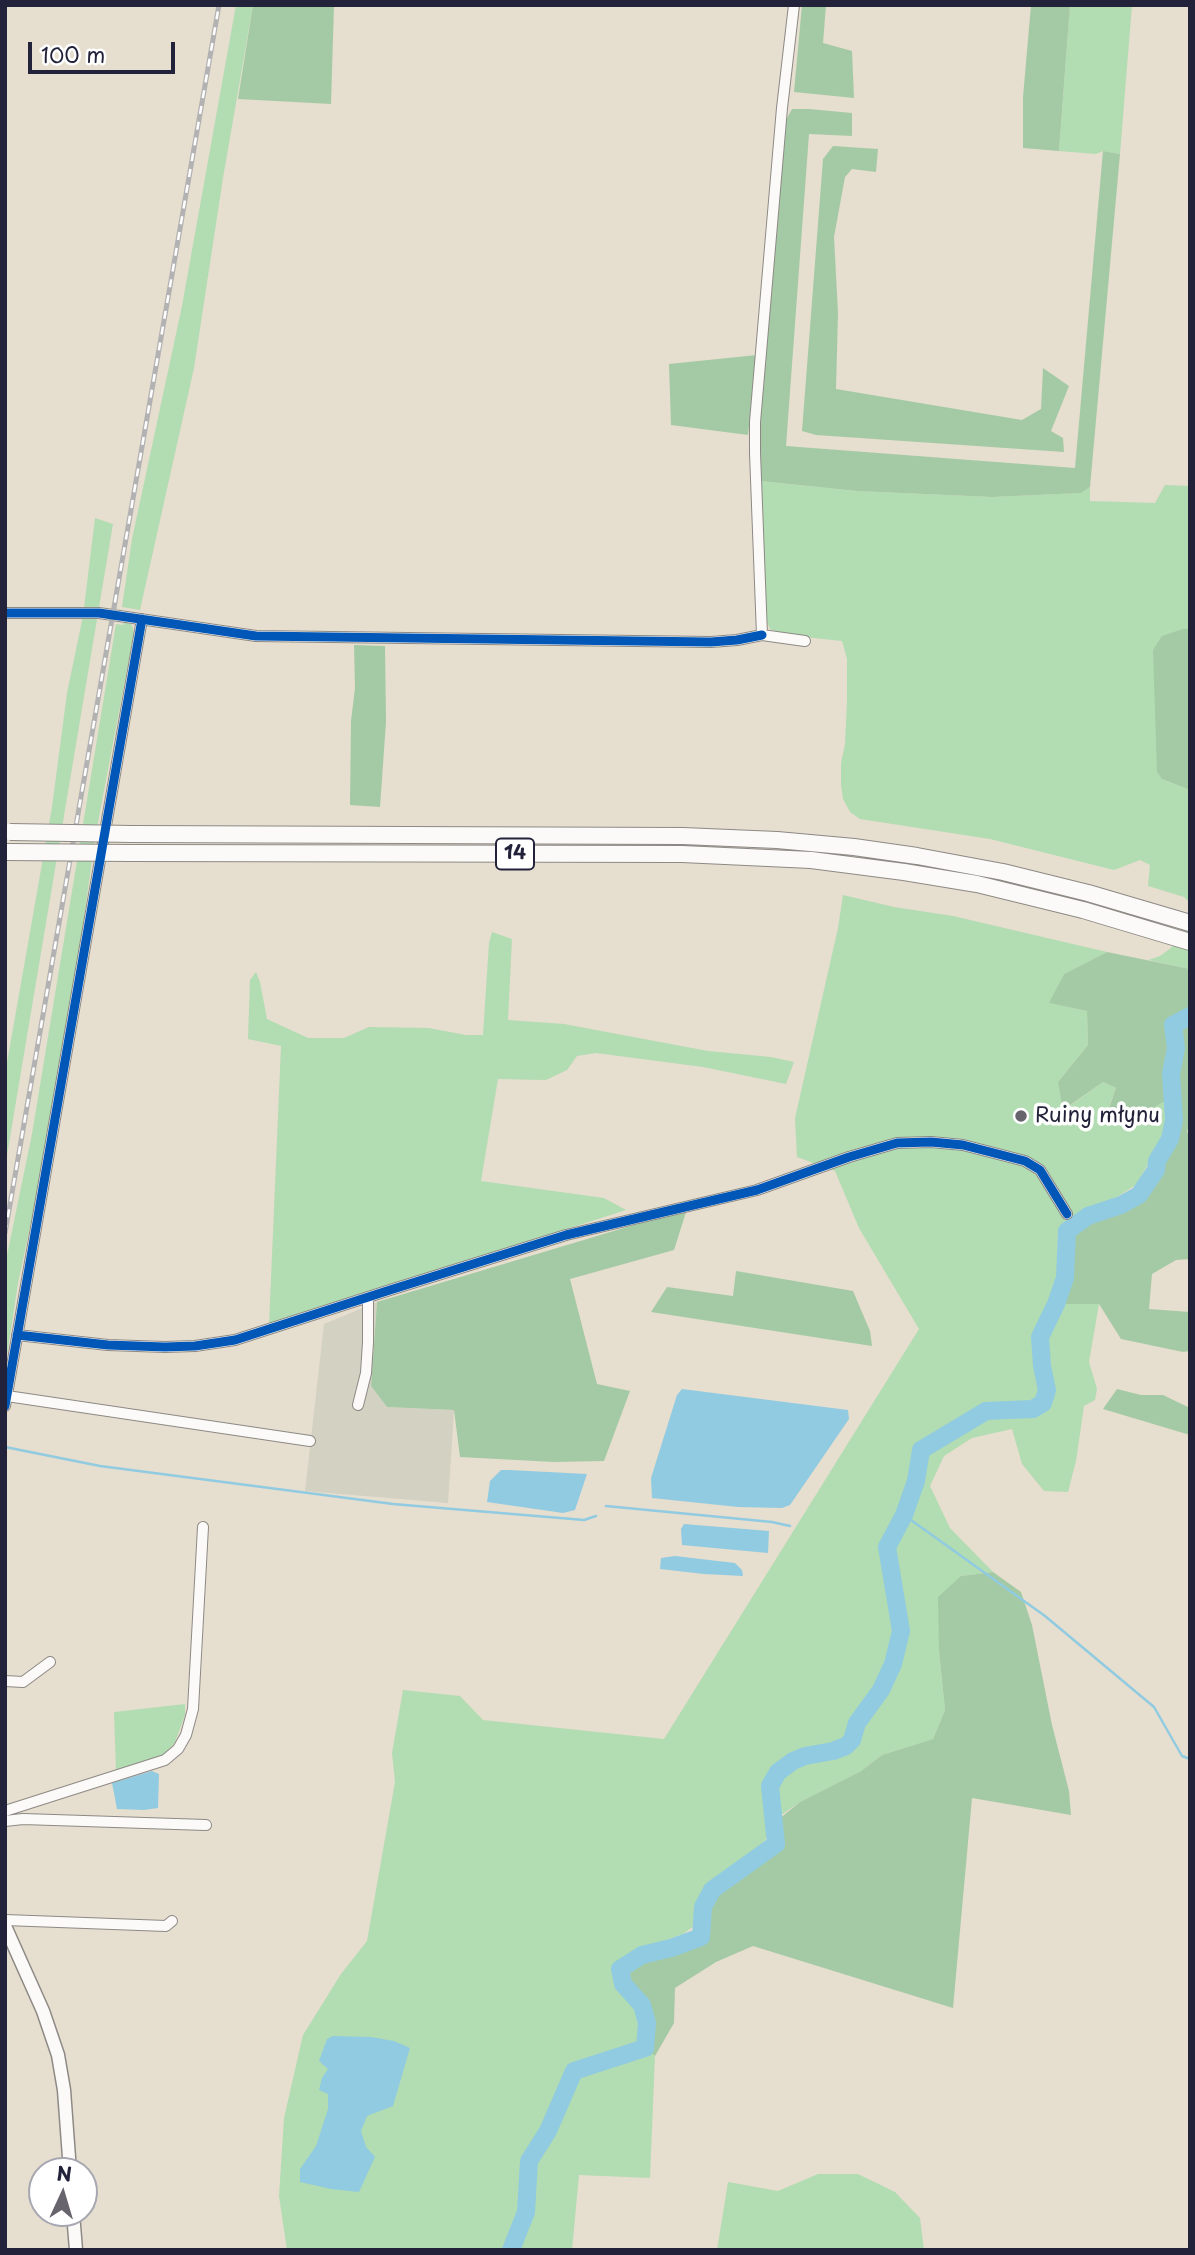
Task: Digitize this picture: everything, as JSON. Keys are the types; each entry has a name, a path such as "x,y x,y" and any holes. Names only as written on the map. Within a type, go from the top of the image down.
{"main road":[{"name":"14","path":"8,832 683,836 777,840 866,849 981,868 1088,893 1185,922"},
{"name":"14","path":"6,852 668,854 811,860 977,884 1083,910 1190,942"}],"street":[{"path":"762,635 755,422 782,108 794,5"},
{"path":"5,613 89,612 256,636 711,642 762,635 805,641"},
{"path":"142,619 6,1401 310,1441"},
{"path":"17,1335 108,1345 195,1346 236,1340 566,1236 757,1190 897,1143 963,1145 1025,1161 1040,1170 1067,1214"},
{"path":"358,1405 366,1373 368,1297"},
{"path":"5,1811 165,1760 178,1749 186,1735 194,1709 203,1527"},
{"path":"5,1681 23,1682 50,1662"},
{"path":"5,1821 23,1819 206,1825"},
{"path":"5,1920 166,1926 172,1921"},
{"path":"5,1926 43,2011 58,2055 64,2090 69,2157"},
{"path":"74,2227 76,2250"}],"shaded area":[{"path":"377,1302 371,1386 387,1407 454,1410 448,1503 305,1491 324,1324"}],"green space":[{"path":"236,5 253,5 194,368 140,610 122,607 132,539 182,306"},
{"path":"253,5 334,5 331,104 238,99"},
{"path":"802,5 826,5 823,43 852,51 854,98 794,92"},
{"path":"1031,5 1070,5 1059,151 1023,148 1023,97"},
{"path":"1070,5 1132,5 1120,154 1103,151 1096,154 1059,151"},
{"path":"792,109 852,113 852,136 809,134 786,446 1075,468 1103,151 1120,154 1090,487 1081,493 992,497 857,491 760,481 759,433 762,394 786,120"},
{"path":"833,146 878,149 876,172 852,169 845,177 834,237 838,313 836,389 1022,420 1041,409 1043,368 1069,386 1051,431 1063,438 1064,452 816,435 802,431 823,159"},
{"path":"757,355 748,435 671,425 669,364"},
{"path":"760,481 857,491 992,497 1080,493 1090,487 1090,501 1155,503 1165,485 1190,486 1190,629 1183,629 1162,779 1190,790 1190,903 1184,897 1148,886 1150,865 1140,860 1114,870 990,839 860,819 850,812 843,799 841,785 847,659 842,641 786,635 770,629 766,619"},
{"path":"95,518 113,524 5,1167 5,1074 52,807 67,693 83,616"},
{"path":"124,621 132,625 134,633 95,838 71,1013 45,1157 18,1283 5,1369 5,1265 32,1134 116,624 123,625"},
{"path":"1190,629 1190,790 1162,779 1157,772 1153,650 1162,636"},
{"path":"354,645 385,646 386,722 380,807 350,805"},
{"path":"843,895 894,907 953,916 1107,952 1064,974 1050,1003 1087,1011 1088,1045 1058,1082 1064,1110 1103,1082 1116,1088 1106,1116 1142,1114 1166,1099 1169,1119 1164,1135 1137,1184 1117,1197 1085,1209 1065,1223 1058,1233 1057,1279 1036,1339 1041,1393 1033,1403 984,1408 923,1443 916,1453 905,1505 882,1557 895,1629 891,1649 880,1682 856,1713 848,1738 829,1747 794,1755 776,1768 767,1785 769,1834 763,1844 741,1863 719,1874 708,1884 700,1895 694,1926 683,1934 631,1953 615,1963 613,1972 617,1982 633,1999 639,2030 638,2041 655,2056 650,2178 579,2175 572,2250 287,2250 279,2196 284,2118 303,2035 341,1974 367,1941 395,1782 392,1753 403,1690 460,1696 483,1720 664,1739 919,1329 859,1228 835,1171 797,1157 795,1118"},
{"path":"1190,913 1190,969 1148,960 1171,948"},
{"path":"492,932 512,939 508,1020 564,1024 708,1051 794,1062 786,1084 703,1067 596,1053 577,1056 567,1070 546,1080 498,1079 481,1181 604,1198 626,1210 269,1325 281,1046 248,1039 250,980 256,972 267,1019 308,1038 344,1038 369,1027 429,1028 466,1035 483,1035"},
{"path":"1107,952 1190,969 1190,1124 1187,1131 1190,1138 1190,1259 1176,1260 1152,1274 1149,1309 1190,1312 1190,1351 1183,1352 1121,1339 1099,1304 1056,1304 1065,1278 1067,1231 1088,1216 1121,1205 1139,1195 1156,1170 1157,1161 1170,1139 1174,1120 1172,1097 1142,1114 1106,1117 1116,1088 1103,1082 1063,1110 1058,1082 1088,1045 1087,1011 1049,1003 1064,974"},
{"path":"687,1209 674,1250 570,1279 597,1384 630,1391 604,1461 554,1462 460,1457 454,1410 387,1407 371,1386 377,1302"},
{"path":"736,1271 853,1291 870,1331 872,1346 651,1312 667,1287 733,1296"},
{"path":"1063,1304 1099,1304 1089,1362 1097,1389 1095,1400 1084,1406 1076,1461 1068,1492 1044,1491 1022,1464 1012,1429 972,1438 944,1456 930,1486 950,1528 993,1572 961,1576 939,1651 945,1710 933,1739 882,1755 861,1771 800,1802 777,1818 774,1787 782,1773 796,1762 809,1757 850,1747 856,1741 860,1724 885,1690 897,1665 905,1632 891,1548 908,1516 920,1484 926,1452 979,1418 1036,1410 1047,1404 1051,1391 1046,1367 1045,1340"},
{"path":"1117,1389 1141,1395 1163,1395 1190,1408 1190,1435 1103,1409"},
{"path":"993,1572 1021,1592 1032,1625 1052,1725 1069,1791 1071,1815 972,1798 953,2008 753,1946 716,1962 675,1988 674,2023 655,2056 645,2048 642,2005 623,1984 620,1969 642,1955 701,1937 703,1907 712,1890 776,1844 774,1823 800,1802 861,1771 882,1755 933,1739 945,1710 939,1651 938,1597 961,1576"},
{"path":"185,1704 185,1715 170,1749 161,1756 116,1770 114,1712"},
{"path":"818,2174 858,2174 895,2192 920,2218 924,2250 717,2250 728,2182 778,2191"}],"water":[{"path":"682,1389 848,1410 849,1419 790,1505 782,1508 738,1507 652,1498 651,1478 677,1395"},
{"path":"501,1470 587,1474 575,1510 563,1513 487,1502 490,1481"},
{"path":"684,1524 769,1531 768,1553 682,1545 681,1529"},
{"path":"675,1556 735,1563 742,1570 743,1576 660,1569 661,1558"},
{"path":"152,1771 159,1774 158,1808 117,1809 112,1783"},
{"path":"333,2036 371,2037 394,2041 410,2048 393,2106 367,2116 361,2131 366,2147 375,2157 359,2192 300,2182 300,2169 316,2146 328,2109 328,2094 319,2090 328,2069 319,2061 327,2039"}],"waterway":[{"path":"511,2250 526,2212 529,2161 548,2131 574,2071 645,2048 647,2023 642,2005 623,1984 620,1969 642,1955 701,1937 703,1907 712,1890 776,1844 770,1786 778,1772 805,1756 846,1746 852,1740 857,1723 881,1690 893,1664 901,1631 887,1547 904,1515 916,1481 921,1450 986,1411 1033,1409 1043,1403 1047,1390 1040,1337 1065,1278 1067,1231 1088,1216 1121,1205 1139,1195 1156,1170 1157,1161 1170,1139 1174,1120 1171,1074 1176,1048 1173,1025 1190,1016"},
{"path":"5,1447 100,1466 393,1504 584,1520 596,1516"},
{"path":"606,1506 790,1526"},
{"path":"904,1515 1045,1616 1154,1707 1182,1756 1190,1759"}],"railway":[{"path":"5,1233 219,5"}],"cycle path":[{"path":"5,613 99,613 256,636 711,642 762,635"},
{"path":"5,1406 142,619"},
{"path":"17,1335 108,1345 165,1347 235,1340 566,1235 757,1190 897,1143 963,1145 1025,1161 1040,1170 1067,1214"}],"place":[{"name":"Ruiny młynu","path":"1021,1116"}]}
